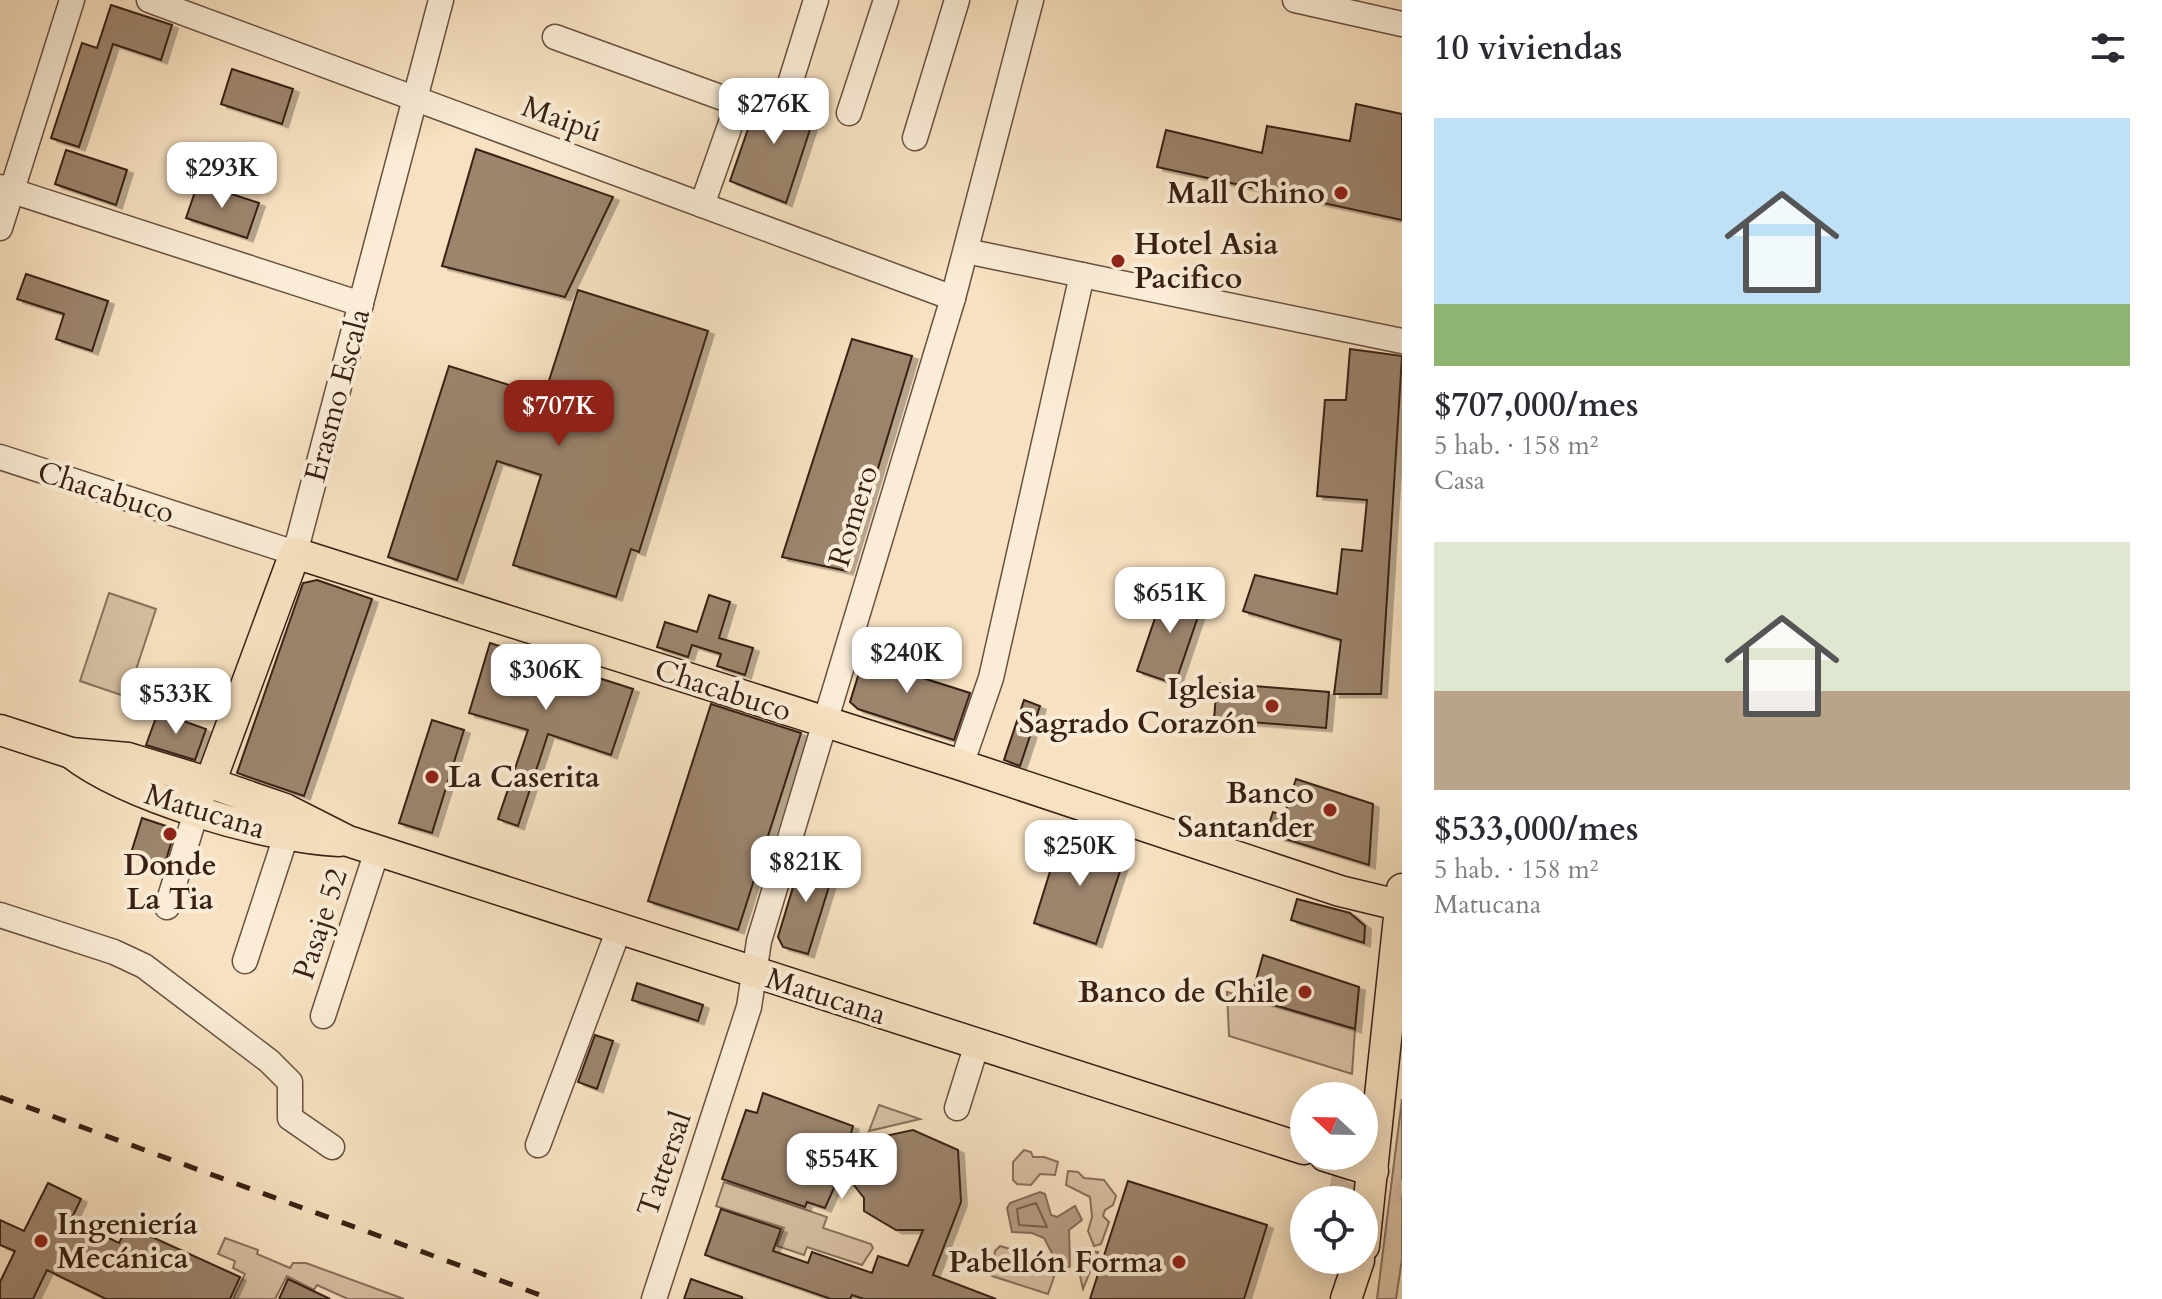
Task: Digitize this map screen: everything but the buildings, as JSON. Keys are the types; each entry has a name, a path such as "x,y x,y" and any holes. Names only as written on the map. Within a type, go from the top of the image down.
{"main road":[{"name":"Chacabuco","path":"295,553 961,765 1340,891 1402,901"},
{"name":"Erasmo Escala","path":"194,798 295,553"},
{"name":"Matucana","path":"0,730 71,753 111,780 194,798 285,809 348,841 377,851 1290,1145"},
{"name":"Matucana","path":"194,798 286,836 348,841"},
{"path":"1371,1186 1402,901"},
{"path":"1346,1299 1356,1274"},
{"path":"1359,1299 1360,1274"}],"street":[{"path":"0,228 6,189 72,0"},
{"name":"Maipú","path":"149,0 953,298"},
{"name":"Erasmo Escala","path":"295,553 441,0"},
{"path":"788,90 816,0"},
{"path":"849,113 886,0"},
{"path":"915,138 957,0"},
{"name":"Romero","path":"736,1051 755,973 759,941 953,298 1031,0"},
{"path":"1295,0 1402,24"},
{"path":"555,37 734,102 733,117 702,205"},
{"path":"6,189 361,304"},
{"path":"966,251 1402,341"},
{"path":"961,765 991,678 1082,275"},
{"name":"Chacabuco","path":"0,457 295,553"},
{"path":"167,907 194,798"},
{"path":"245,961 286,836"},
{"name":"Pasaje 52","path":"323,1016 377,851"},
{"path":"0,915 114,952 144,966 269,1061 290,1082 290,1118 332,1147"},
{"path":"538,1145 619,929"},
{"path":"957,1108 977,1044"},
{"name":"Tattersal","path":"654,1299 736,1051"}],"shaded area":[{"path":"109,593 156,609 127,697 80,681"},
{"path":"1227,992 1355,1029 1352,1074 1229,1036"},
{"path":"1402,1099 1402,1259 1396,1299 1377,1299"},
{"path":"879,1105 920,1119 869,1131"},
{"path":"1024,1150 1031,1152 1033,1157 1058,1162 1055,1175 1040,1174 1031,1185 1017,1184 1013,1180 1013,1162"},
{"path":"1068,1171 1078,1172 1084,1178 1104,1180 1116,1196 1103,1216 1109,1222 1101,1244 1094,1246 1088,1231 1092,1217 1090,1197 1066,1185"},
{"path":"724,1182 827,1217 823,1228 871,1244 873,1248 862,1265 807,1247 804,1255 777,1246 784,1228 716,1206"},
{"path":"225,1238 258,1250 257,1254 290,1268 293,1263 306,1263 404,1299 348,1299 317,1285 314,1290 287,1276 275,1299 233,1299 245,1274 233,1268 235,1261 218,1254"},
{"path":"1000,1246 1014,1250 1019,1262 1025,1265 1036,1261 1045,1265 1054,1277 1048,1294 992,1276 995,1251"},
{"path":"1084,1250 1098,1252 1083,1289 1076,1258"}],"water":[{"path":"1040,1192 1045,1194 1051,1215 1057,1217 1075,1206 1082,1220 1069,1230 1070,1266 1066,1271 1061,1270 1044,1238 1032,1233 1012,1232 1007,1208 1010,1203"}],"tunnel":[{"path":"1342,1186 1343,1181 1368,1186"},
{"path":"1378,1188 1402,1193"}],"railway":[{"path":"0,1097 551,1299"}],"place":[{"name":"Mall Chino","path":"1341,193"},
{"name":"Hotel Asia Pacifico","path":"1118,261"},
{"name":"Iglesia Sagrado Corazón","path":"1272,706"},
{"name":"La Caserita","path":"432,777"},
{"name":"Banco Santander","path":"1330,810"},
{"name":"Donde La Tia","path":"170,834"},
{"name":"Banco de Chile","path":"1305,992"},
{"name":"Ingeniería Mecánica","path":"41,1241"},
{"name":"Pabellón Forma","path":"1179,1262"}]}
